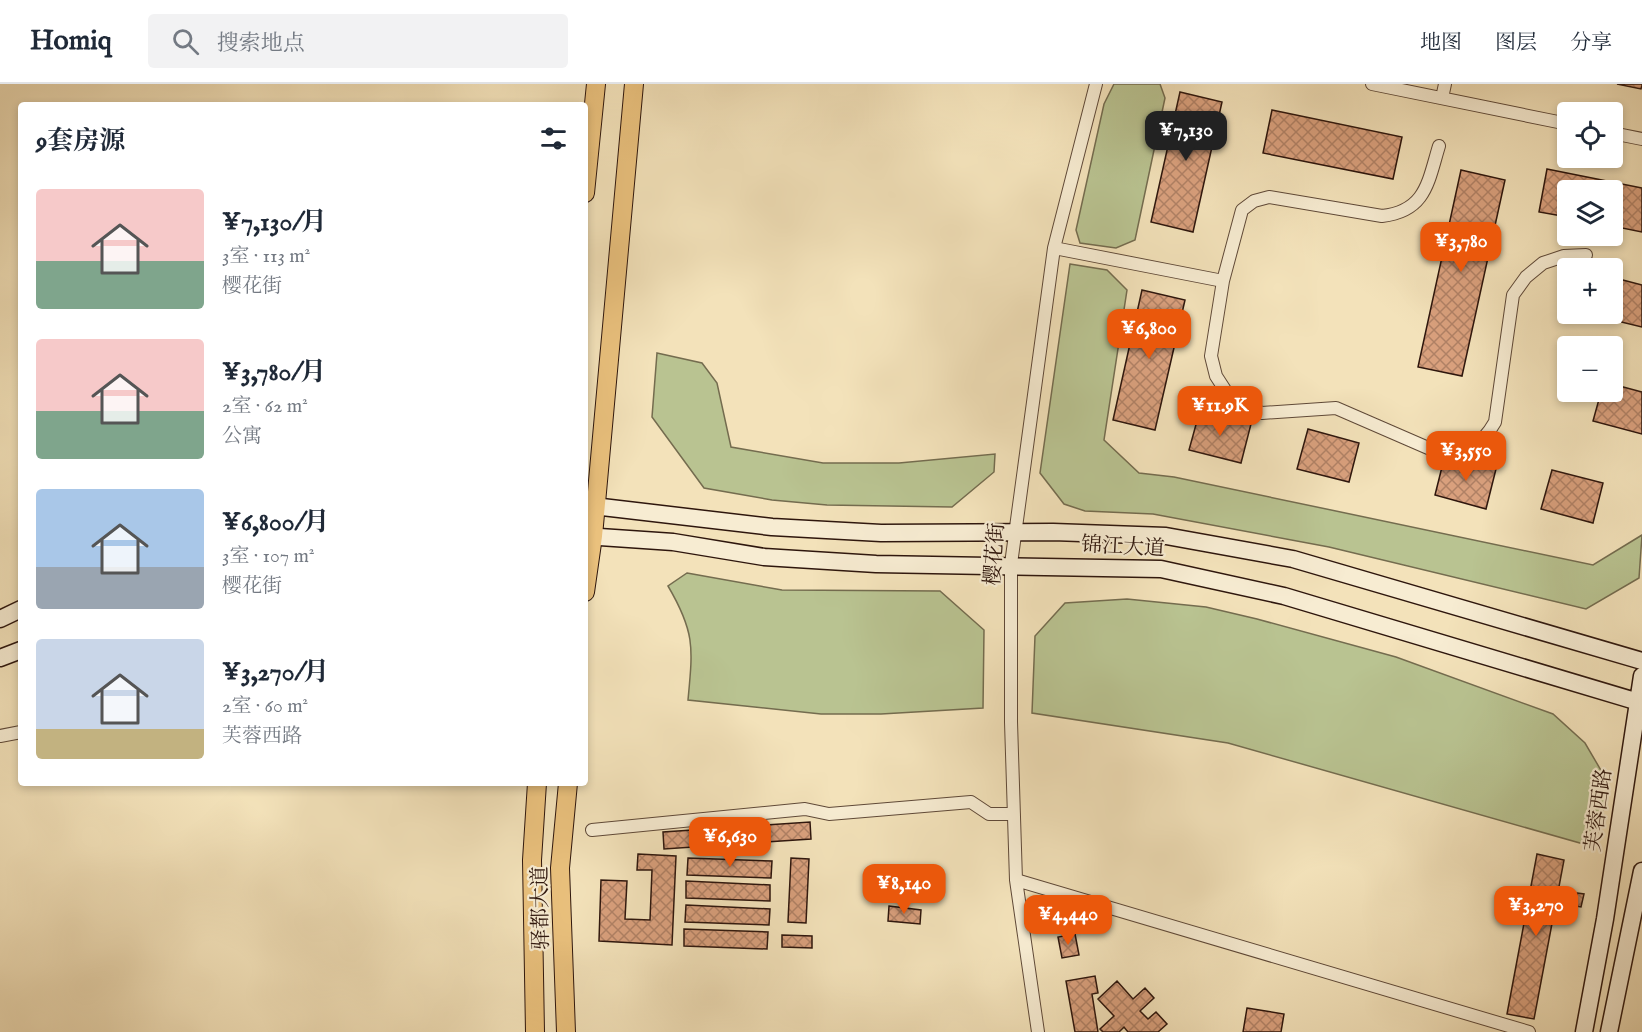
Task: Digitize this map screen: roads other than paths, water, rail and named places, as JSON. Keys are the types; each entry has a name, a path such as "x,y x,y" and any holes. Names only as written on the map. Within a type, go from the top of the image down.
{"main road":[{"path":"588,163 596,84"},
{"path":"589,536 589,506 634,84"},
{"name":"锦江大道","path":"589,506 772,527 881,533 1013,532 1166,536 1293,559 1642,661"},
{"name":"锦江大道","path":"589,536 673,542 764,558 876,564 1011,564 1161,568 1284,596 1640,702"},
{"path":"0,619 18,610"},
{"path":"0,658 18,651"},
{"name":"芙蓉西路","path":"1584,1032 1605,919 1640,702 1642,676"},
{"name":"驿都大道","path":"535,1032 532,860 537,786"},
{"name":"驿都大道","path":"566,1032 560,868 567,786"},
{"path":"1609,1032 1642,871"}],"street":[{"name":"樱花街","path":"1038,1032 1016,880 1011,564 1013,532 1054,248 1096,84"},
{"path":"1372,84 1557,122"},
{"path":"1442,98 1445,84"},
{"path":"1623,135 1642,139"},
{"path":"1439,146 1424,194 1409,208 1396,214 1383,216 1269,197 1254,201 1242,210 1223,281 1211,356 1216,376 1227,393 1243,406 1262,413 1336,408 1435,451 1449,454 1464,452 1477,445 1488,435 1495,422 1513,295 1526,277 1543,263 1564,256 1586,255"},
{"path":"1054,248 1223,281"},
{"path":"0,736 18,733"},
{"path":"592,830 805,808 830,814 971,802 989,814 1014,814"},
{"path":"1016,880 1529,1032"}]}
